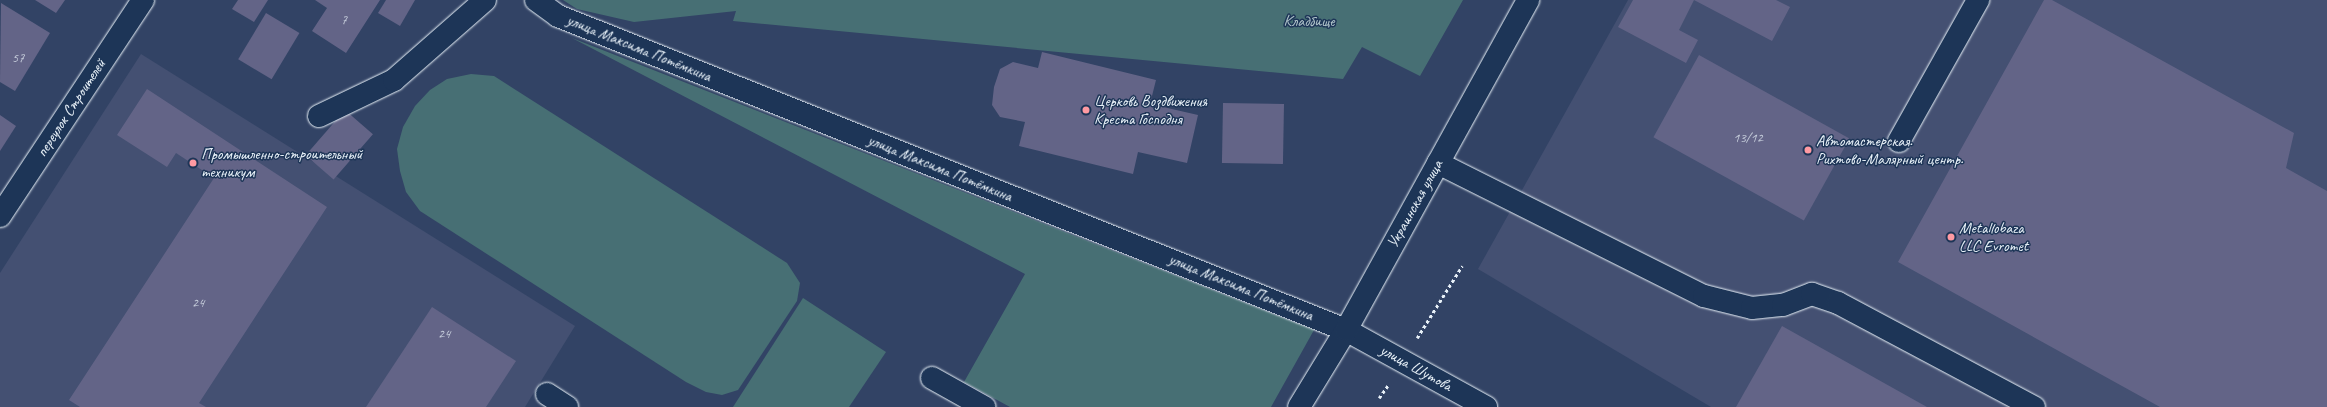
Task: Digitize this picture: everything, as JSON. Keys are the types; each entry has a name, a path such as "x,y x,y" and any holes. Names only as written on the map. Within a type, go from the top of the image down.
{"street":[{"name":"переулок Строителей","path":"0,216 143,0"},
{"path":"319,116 394,80 485,0"},
{"name":"улица Максима Потёмкина","path":"536,0 558,16 1346,330"},
{"name":"Украинская улица","path":"1299,407 1346,330 1528,0"},
{"path":"1900,140 1978,0"},
{"path":"1438,162 1704,296 1752,308 1783,305 1812,294 1838,303 2034,407"},
{"name":"улица Шутова","path":"1346,330 1486,407"},
{"path":"932,378 984,407"},
{"path":"547,394 567,407"}],"path":[{"path":"1380,398 1462,266"}],"shaded area":[{"path":"1628,0 2327,0 2327,407 1711,407 1478,269"},
{"name":"Промышленно-строительный техникум","path":"141,54 575,326 525,407 0,407 0,273"}],"green space":[{"name":"Кладбище","path":"563,0 1463,0 1420,76 1362,47 1343,79 733,21 736,11 634,22 577,9"},
{"path":"572,38 1314,330 1271,407 1010,407 964,382 1025,274"},
{"path":"471,74 494,76 787,263 800,283 797,301 738,390 722,395 706,392 686,382 420,211 406,192 400,171 397,149 403,127 415,106 430,90 447,79"},
{"path":"803,298 886,352 849,407 733,407"}],"building":[{"path":"35,0 65,0 56,13"},
{"path":"238,0 268,0 254,22 232,9"},
{"path":"315,0 380,0 346,53 312,31 327,8"},
{"path":"386,0 415,0 400,26 378,13"},
{"path":"1633,0 1694,0 1679,30 1698,40 1686,63 1618,27"},
{"path":"1694,0 1776,0 1790,7 1772,41"},
{"path":"2044,0 2052,0 2294,133 2286,168 2327,191 2327,407 2160,407 1898,262"},
{"path":"1,3 50,33 15,91 0,82"},
{"path":"266,13 299,33 272,79 238,59"},
{"name":"Церковь Воздвижения Креста Господня","path":"1042,52 1156,80 1150,104 1198,115 1187,163 1138,152 1133,174 1019,146 1025,122 1000,117 992,105 994,87 1000,69 1013,62 1038,68"},
{"path":"1699,55 1849,138 1804,221 1653,137"},
{"path":"147,89 327,207 199,403 206,407 80,407 69,400 214,178 176,153 167,167 117,135"},
{"path":"1223,103 1284,104 1283,164 1222,163"},
{"path":"345,110 373,134 334,180 306,155"},
{"path":"0,115 16,126 0,151"},
{"path":"432,307 516,361 486,407 366,407"},
{"path":"1782,326 1927,407 1736,407"}],"place":[{"name":"Церковь Воздвижения Креста Господня","path":"1086,110"},
{"name":"Автомастерская. Рихтово-Малярный центр.","path":"1808,150"},
{"name":"Промышленно-строительный техникум","path":"193,163"},
{"name":"Metallobaza LLC Evromet","path":"1951,237"}]}
